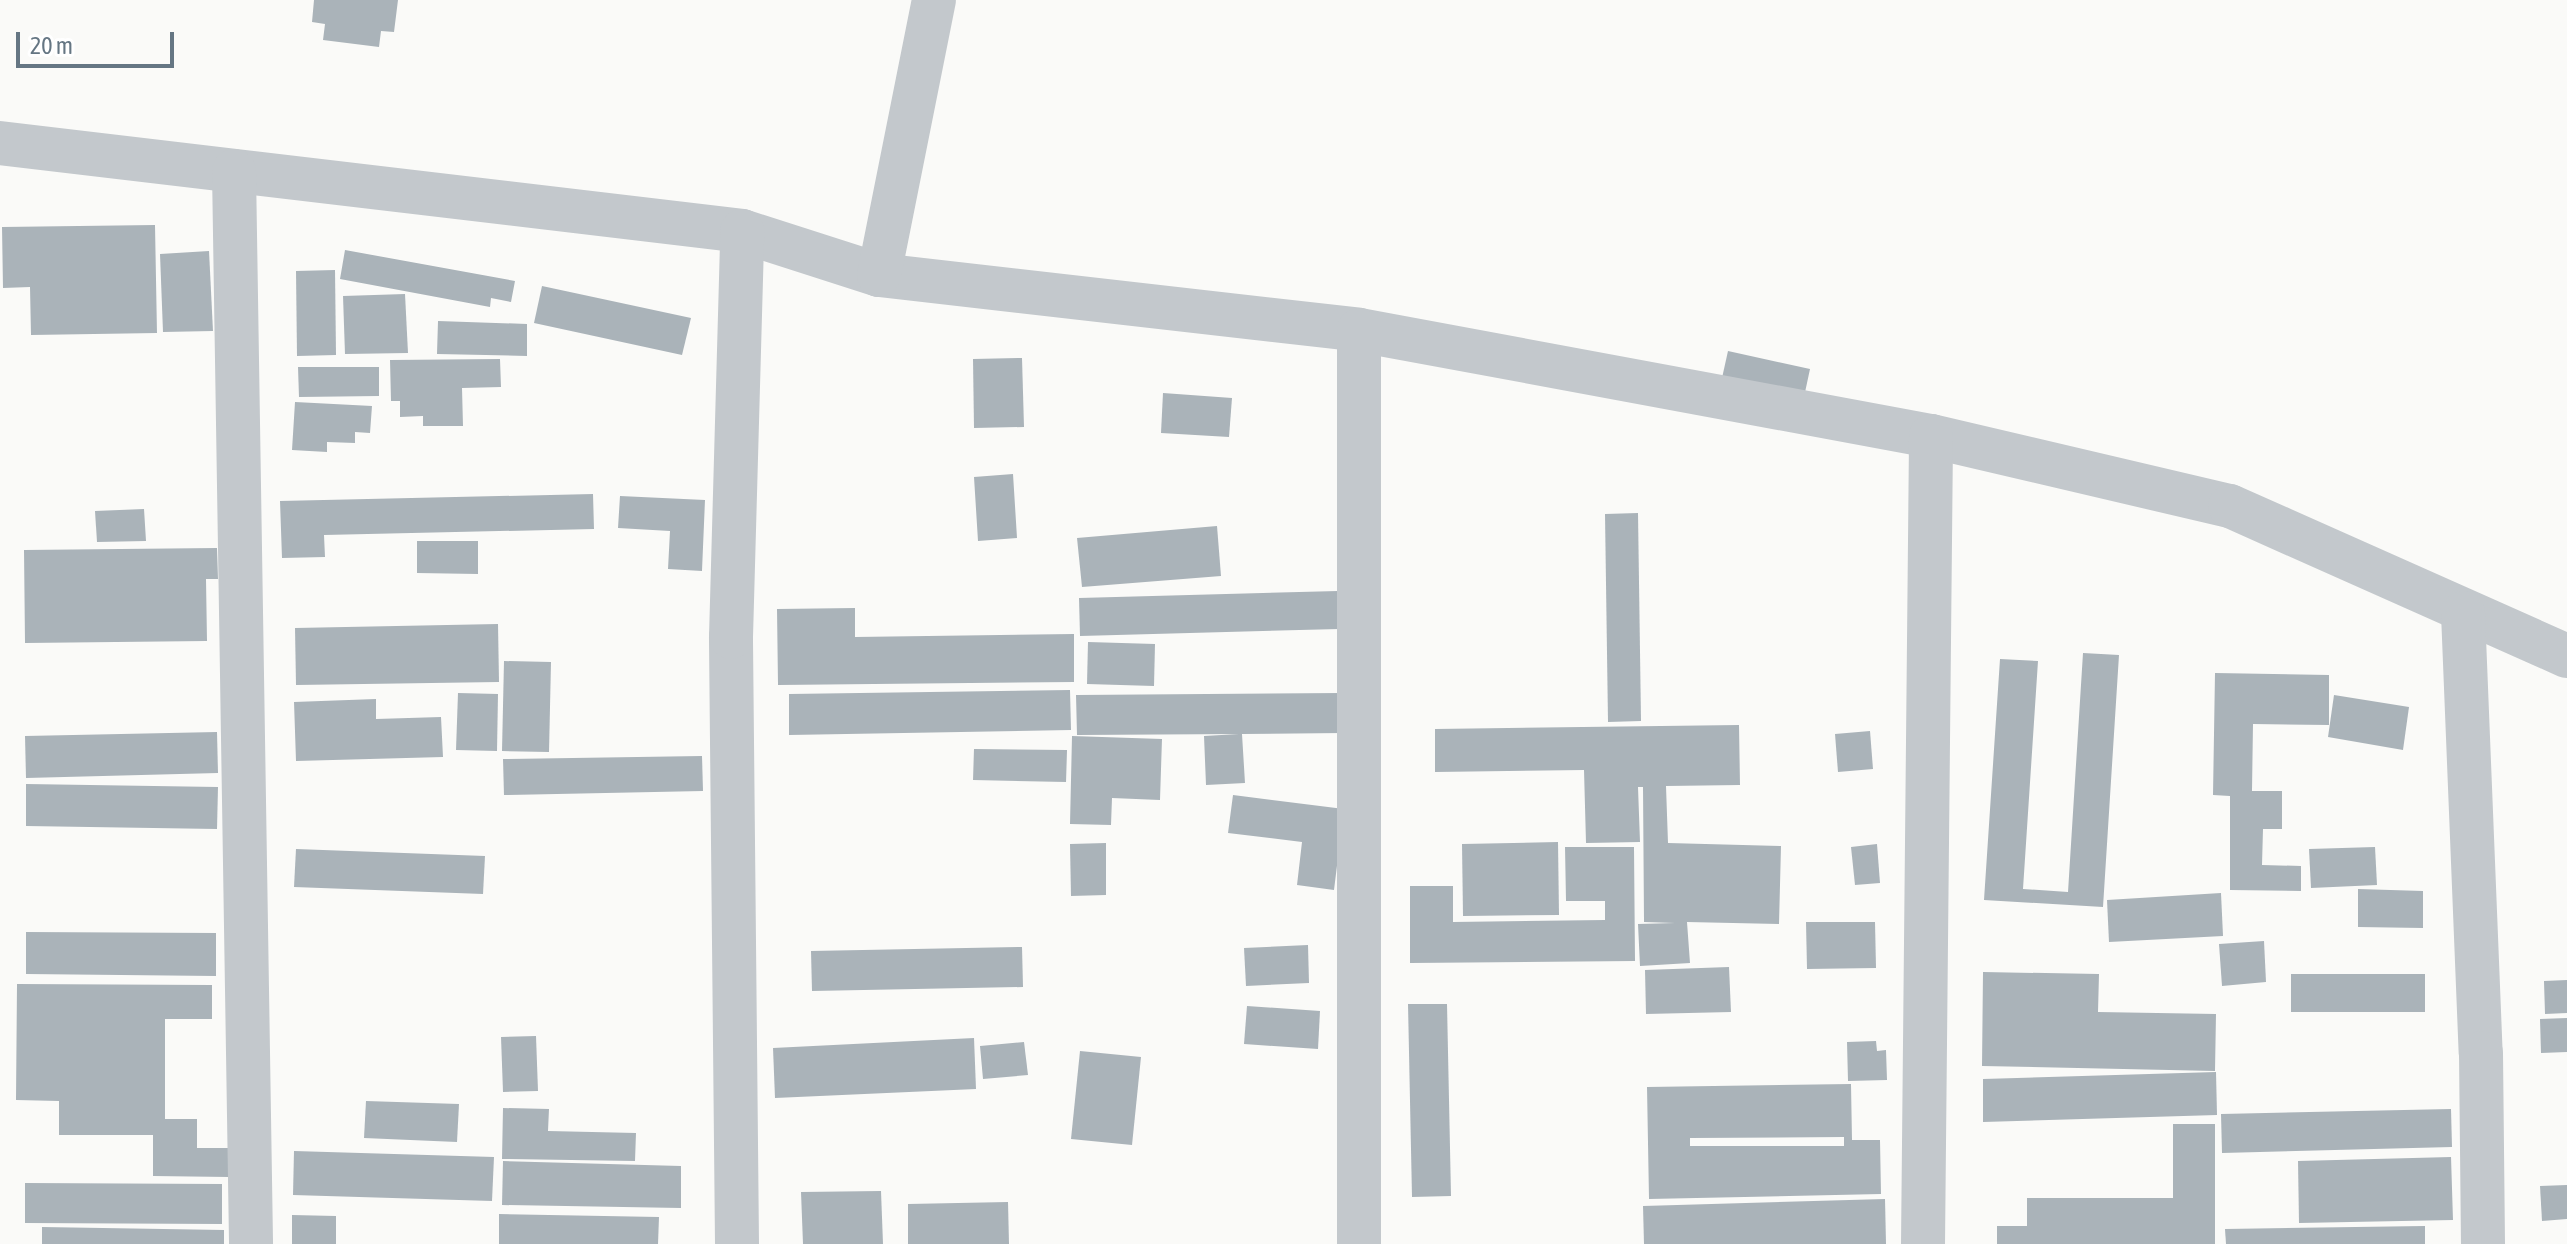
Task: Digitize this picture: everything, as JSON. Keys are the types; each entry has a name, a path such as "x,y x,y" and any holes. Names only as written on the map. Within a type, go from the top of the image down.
{"street":[{"path":"879,275 934,0"},
{"path":"0,143 742,231 879,275 1359,330 1931,436 2230,506 2463,613 2567,656"},
{"path":"234,171 251,1244"},
{"path":"737,1244 731,637 742,231"},
{"path":"1359,330 1359,1244"},
{"path":"1923,1244 1931,436"},
{"path":"2463,613 2481,1053 2483,1244"}],"building":[{"path":"314,0 398,0 394,32 381,31 379,47 323,40 325,24 312,22"},
{"path":"155,225 157,333 31,335 30,287 3,288 2,227"},
{"path":"345,250 515,281 511,302 491,298 490,307 340,279"},
{"path":"209,251 213,331 163,332 160,254"},
{"path":"335,270 336,355 297,356 296,271"},
{"path":"542,286 691,318 682,355 534,323"},
{"path":"405,294 408,353 345,354 343,296"},
{"path":"438,321 527,324 527,356 437,354"},
{"path":"1728,351 1810,369 1804,397 1722,378"},
{"path":"1022,358 1024,427 974,428 973,359"},
{"path":"500,359 501,387 462,388 463,426 423,426 423,416 400,417 400,401 391,401 390,360"},
{"path":"298,367 379,367 379,396 299,397"},
{"path":"1163,393 1232,398 1229,437 1161,433"},
{"path":"295,402 372,406 370,433 355,432 355,443 327,442 327,452 292,450"},
{"path":"1013,474 1017,538 978,541 974,477"},
{"path":"593,494 594,529 324,535 325,557 282,558 280,501"},
{"path":"620,496 705,500 702,571 668,569 670,531 618,528"},
{"path":"144,509 146,541 97,542 95,511"},
{"path":"1638,513 1641,721 1608,722 1605,514"},
{"path":"1217,526 1221,576 1082,587 1077,538"},
{"path":"417,541 478,541 478,574 417,573"},
{"path":"217,548 218,579 206,579 207,641 25,643 24,550"},
{"path":"1338,591 1339,629 1080,636 1079,598"},
{"path":"855,608 855,637 1074,634 1074,682 778,685 777,609"},
{"path":"498,624 499,682 296,685 295,628"},
{"path":"1088,642 1155,644 1154,686 1087,684"},
{"path":"2083,653 2119,655 2103,907 1984,900 2000,659 2038,661 2023,889 2068,892"},
{"path":"504,661 551,662 549,752 502,751"},
{"path":"2215,673 2329,675 2329,725 2253,724 2252,791 2282,791 2282,829 2263,829 2262,865 2301,866 2301,891 2230,890 2230,796 2213,795"},
{"path":"1070,690 1071,730 789,735 789,694"},
{"path":"458,693 498,694 497,751 456,750"},
{"path":"1342,693 1343,733 1242,734 1245,783 1206,785 1204,736 1239,734 1077,735 1076,695"},
{"path":"2334,695 2409,707 2403,750 2328,737"},
{"path":"376,699 376,719 441,717 443,757 296,761 294,702"},
{"path":"1739,725 1740,785 1666,786 1668,843 1781,846 1779,924 1687,922 1690,963 1640,966 1638,924 1675,923 1644,922 1643,787 1638,787 1640,842 1586,843 1584,770 1435,772 1435,729"},
{"path":"1870,731 1873,769 1838,772 1835,734"},
{"path":"217,732 218,773 26,778 25,736"},
{"path":"1072,736 1162,739 1160,800 1112,798 1111,825 1070,824"},
{"path":"974,749 1067,750 1066,782 973,780"},
{"path":"702,756 703,791 504,795 503,759"},
{"path":"26,784 218,787 217,829 26,826"},
{"path":"1233,795 1344,809 1334,890 1297,885 1302,842 1228,833"},
{"path":"1558,842 1559,915 1463,916 1462,844"},
{"path":"1106,843 1106,895 1071,896 1070,844"},
{"path":"1877,844 1880,883 1855,885 1851,847"},
{"path":"1565,847 1634,847 1635,961 1410,963 1410,886 1453,886 1453,922 1605,920 1605,901 1566,901"},
{"path":"2375,847 2377,885 2311,888 2309,849"},
{"path":"296,849 485,856 483,894 294,887"},
{"path":"2358,889 2423,891 2423,928 2358,927"},
{"path":"2221,893 2223,936 2109,942 2107,900"},
{"path":"1806,922 1875,922 1876,968 1807,969"},
{"path":"26,932 216,933 216,976 26,974"},
{"path":"2264,941 2266,982 2222,986 2219,944"},
{"path":"1308,945 1309,983 1246,986 1244,948"},
{"path":"1022,947 1023,987 812,991 811,951"},
{"path":"1729,967 1731,1012 1646,1014 1645,970"},
{"path":"1983,972 2099,974 2098,1012 2216,1014 2215,1071 1982,1066"},
{"path":"2291,974 2425,974 2425,1012 2291,1012"},
{"path":"2567,980 2567,1013 2545,1014 2544,981"},
{"path":"17,984 212,985 212,1019 165,1019 165,1119 197,1119 197,1148 229,1148 229,1177 153,1176 153,1135 59,1135 59,1101 16,1100"},
{"path":"1408,1004 1447,1004 1451,1196 1412,1197"},
{"path":"1247,1006 1320,1011 1318,1049 1244,1044"},
{"path":"2567,1018 2567,1052 2541,1053 2540,1019"},
{"path":"536,1036 538,1091 503,1092 501,1037"},
{"path":"974,1038 976,1089 775,1098 773,1048"},
{"path":"1876,1041 1877,1051 1886,1050 1887,1080 1848,1081 1847,1042"},
{"path":"1024,1042 1028,1075 983,1079 980,1046"},
{"path":"1080,1051 1141,1057 1132,1145 1071,1139"},
{"path":"2216,1072 2217,1115 1983,1122 1983,1079"},
{"path":"1851,1084 1852,1140 1880,1140 1881,1194 1649,1199 1647,1087","holes":["1844,1137 1844,1146 1690,1146 1690,1138"]},
{"path":"366,1101 459,1104 457,1142 364,1138"},
{"path":"503,1108 549,1109 548,1131 636,1133 635,1161 502,1159"},
{"path":"2451,1109 2452,1147 2222,1153 2221,1114"},
{"path":"2173,1124 2215,1124 2215,1244 1997,1244 1997,1226 2027,1226 2027,1198 2173,1198"},
{"path":"294,1151 494,1157 492,1201 293,1195"},
{"path":"2451,1157 2453,1220 2299,1223 2298,1161"},
{"path":"503,1161 681,1166 681,1208 502,1205"},
{"path":"25,1183 222,1184 222,1224 25,1223"},
{"path":"2567,1185 2567,1219 2542,1221 2540,1186"},
{"path":"881,1191 883,1244 803,1244 801,1192"},
{"path":"1885,1199 1886,1244 1644,1244 1643,1206"},
{"path":"1008,1202 1009,1244 908,1244 908,1204"},
{"path":"499,1214 659,1217 658,1244 499,1244"},
{"path":"292,1215 336,1216 336,1244 292,1244"},
{"path":"2425,1226 2425,1244 2226,1244 2225,1229"},
{"path":"42,1227 224,1230 224,1244 42,1244"}]}
